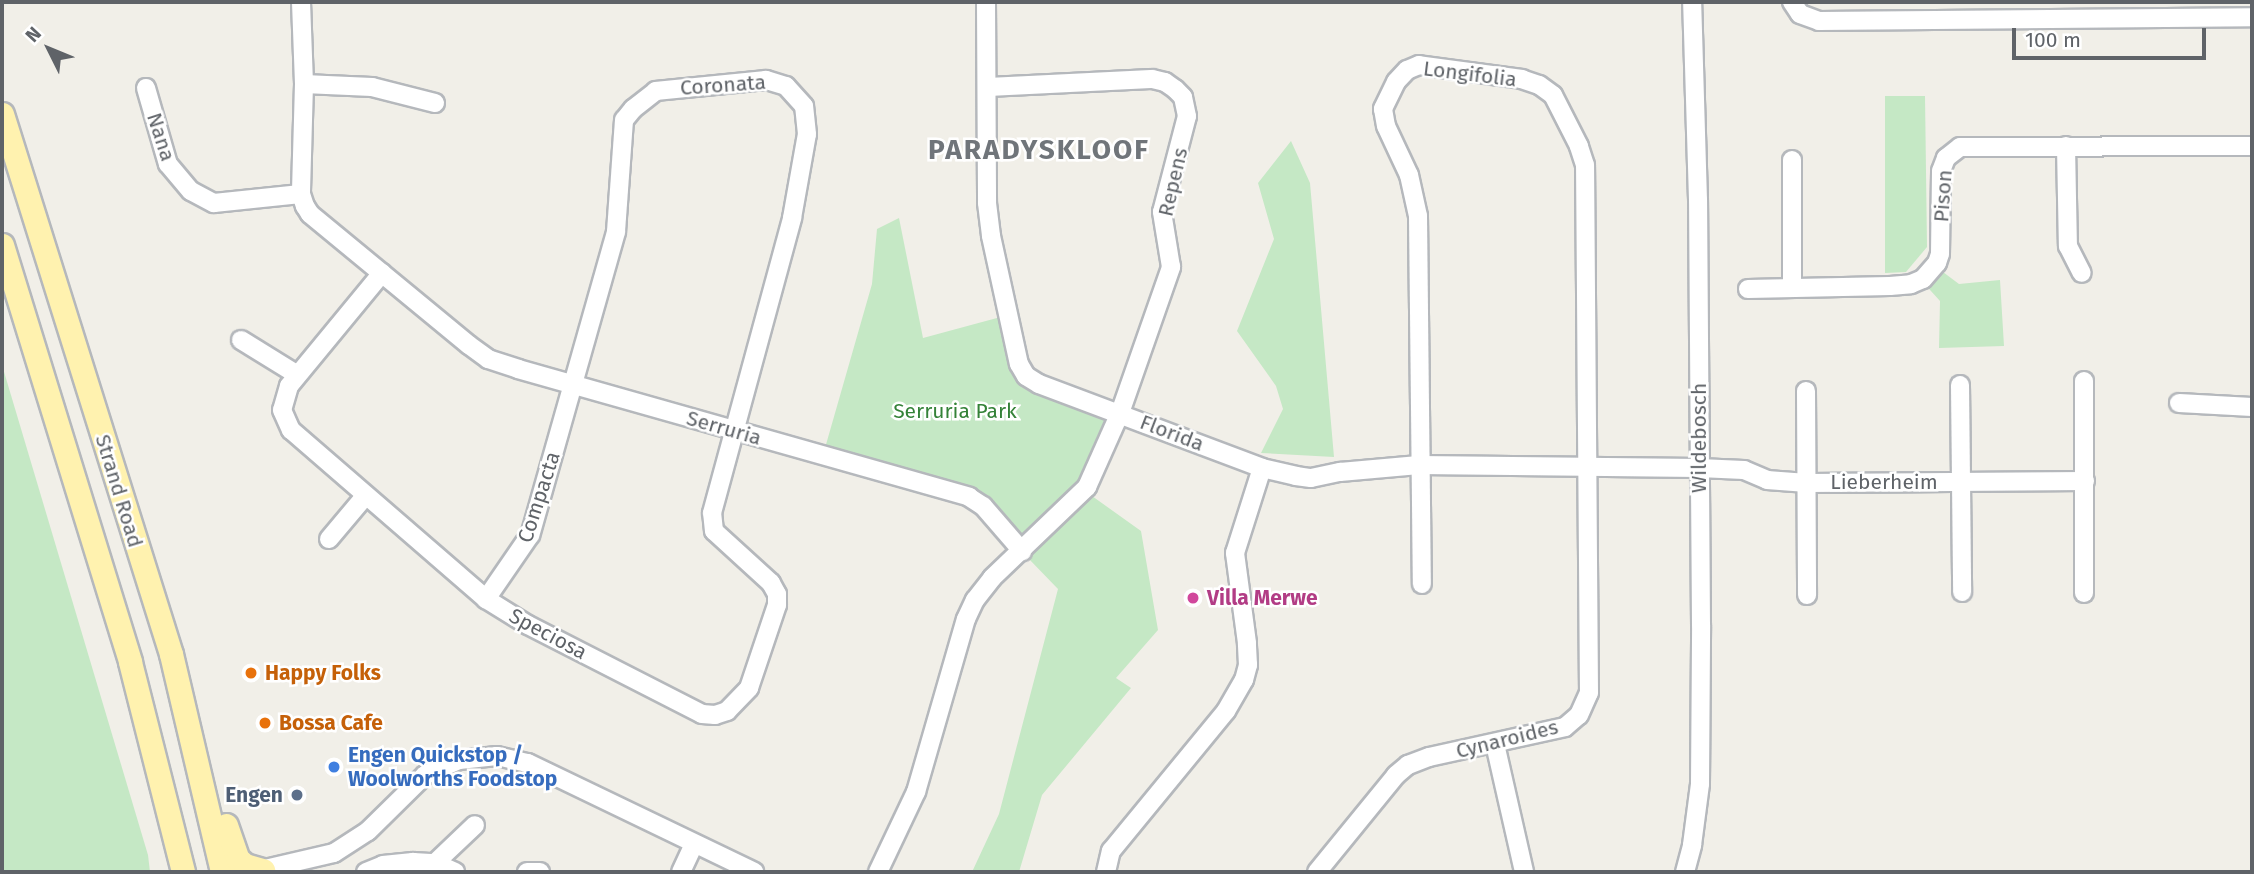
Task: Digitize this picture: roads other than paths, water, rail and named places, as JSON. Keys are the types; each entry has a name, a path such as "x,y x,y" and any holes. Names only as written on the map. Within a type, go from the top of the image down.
{"main road":[{"name":"Strand Road","path":"2,114 171,654 222,872"},
{"name":"Strand Road","path":"2,245 130,662 183,872"},
{"path":"193,746 213,774 233,850 245,865 267,870"}],"street":[{"path":"301,2 304,84 301,194"},
{"name":"Florida","path":"986,2 987,203 1019,364 1026,376 1039,384 1262,468 1311,478 1370,468 1419,465 1699,468"},
{"name":"Wildebosch","path":"1685,872 1694,835 1700,784 1698,200 1692,2"},
{"path":"1793,2 1800,14 1819,21 1948,10 2203,9 2252,17"},
{"name":"Longifolia","path":"1422,584 1418,216 1409,175 1386,126 1383,109 1387,95 1406,70 1427,65 1522,79 1539,85 1553,95 1579,146 1586,180 1587,468"},
{"name":"Repens","path":"987,88 1152,79 1165,82 1175,89 1187,107 1183,134 1162,212 1171,267 1120,413 1082,495 1022,551"},
{"name":"Coronata","path":"572,385 616,232 624,120 633,109 656,91 766,80 777,82 786,86 804,106 807,134 792,218 736,431"},
{"path":"304,84 372,87 435,103"},
{"name":"Nana","path":"146,88 168,164 191,191 214,203 301,194"},
{"path":"2066,146 2068,247 2082,273"},
{"name":"Pison","path":"1748,289 1890,286 1911,284 1923,279 1937,263 1940,254 1941,171 1946,158 1961,147 2252,146"},
{"path":"1792,160 1792,286"},
{"name":"Serruria","path":"301,194 310,214 488,359 969,497 983,506 1022,551"},
{"name":"Speciosa","path":"382,273 296,374 289,386 282,411 291,430 486,599 528,625 702,714 715,715 727,711 749,688 777,605 777,594 771,583 720,538 712,521 736,431"},
{"path":"241,340 296,374"},
{"path":"2084,381 2084,593"},
{"name":"Compacta","path":"486,599 530,535 572,385"},
{"name":"Lieberheim","path":"1959,385 1962,592"},
{"name":"Lieberheim","path":"1806,391 1807,595"},
{"path":"2179,403 2252,407"},
{"path":"1106,872 1111,851 1227,711 1244,680 1248,665 1247,643 1235,553 1262,468"},
{"name":"Cynaroides","path":"1317,872 1396,775 1408,765 1429,757 1565,727 1586,705 1589,681 1587,468"},
{"name":"Lieberheim","path":"1699,468 1744,470 1767,480 1807,483 2085,481"},
{"path":"329,539 366,495"},
{"path":"878,872 916,792 966,619 981,590 1022,551"},
{"path":"1495,744 1524,872"},
{"path":"267,870 314,866 368,831 425,775 459,760 481,756 528,763 754,872"},
{"path":"435,863 475,825"},
{"path":"681,872 694,844"},
{"path":"366,872 399,863 435,863 455,872"},
{"path":"527,872 540,872"}],"place":[{"name":"Villa Merwe","path":"1193,598"},
{"name":"Happy Folks","path":"251,673"},
{"name":"Bossa Cafe","path":"265,723"},
{"name":"Engen Quickstop / Woolworths Foodstop","path":"334,767"},
{"name":"Engen","path":"297,795"}],"district":[{"name":"PARADYSKLOOF","path":"1039,150"}],"park label":[{"name":"Serruria Park","path":"955,411"}]}
